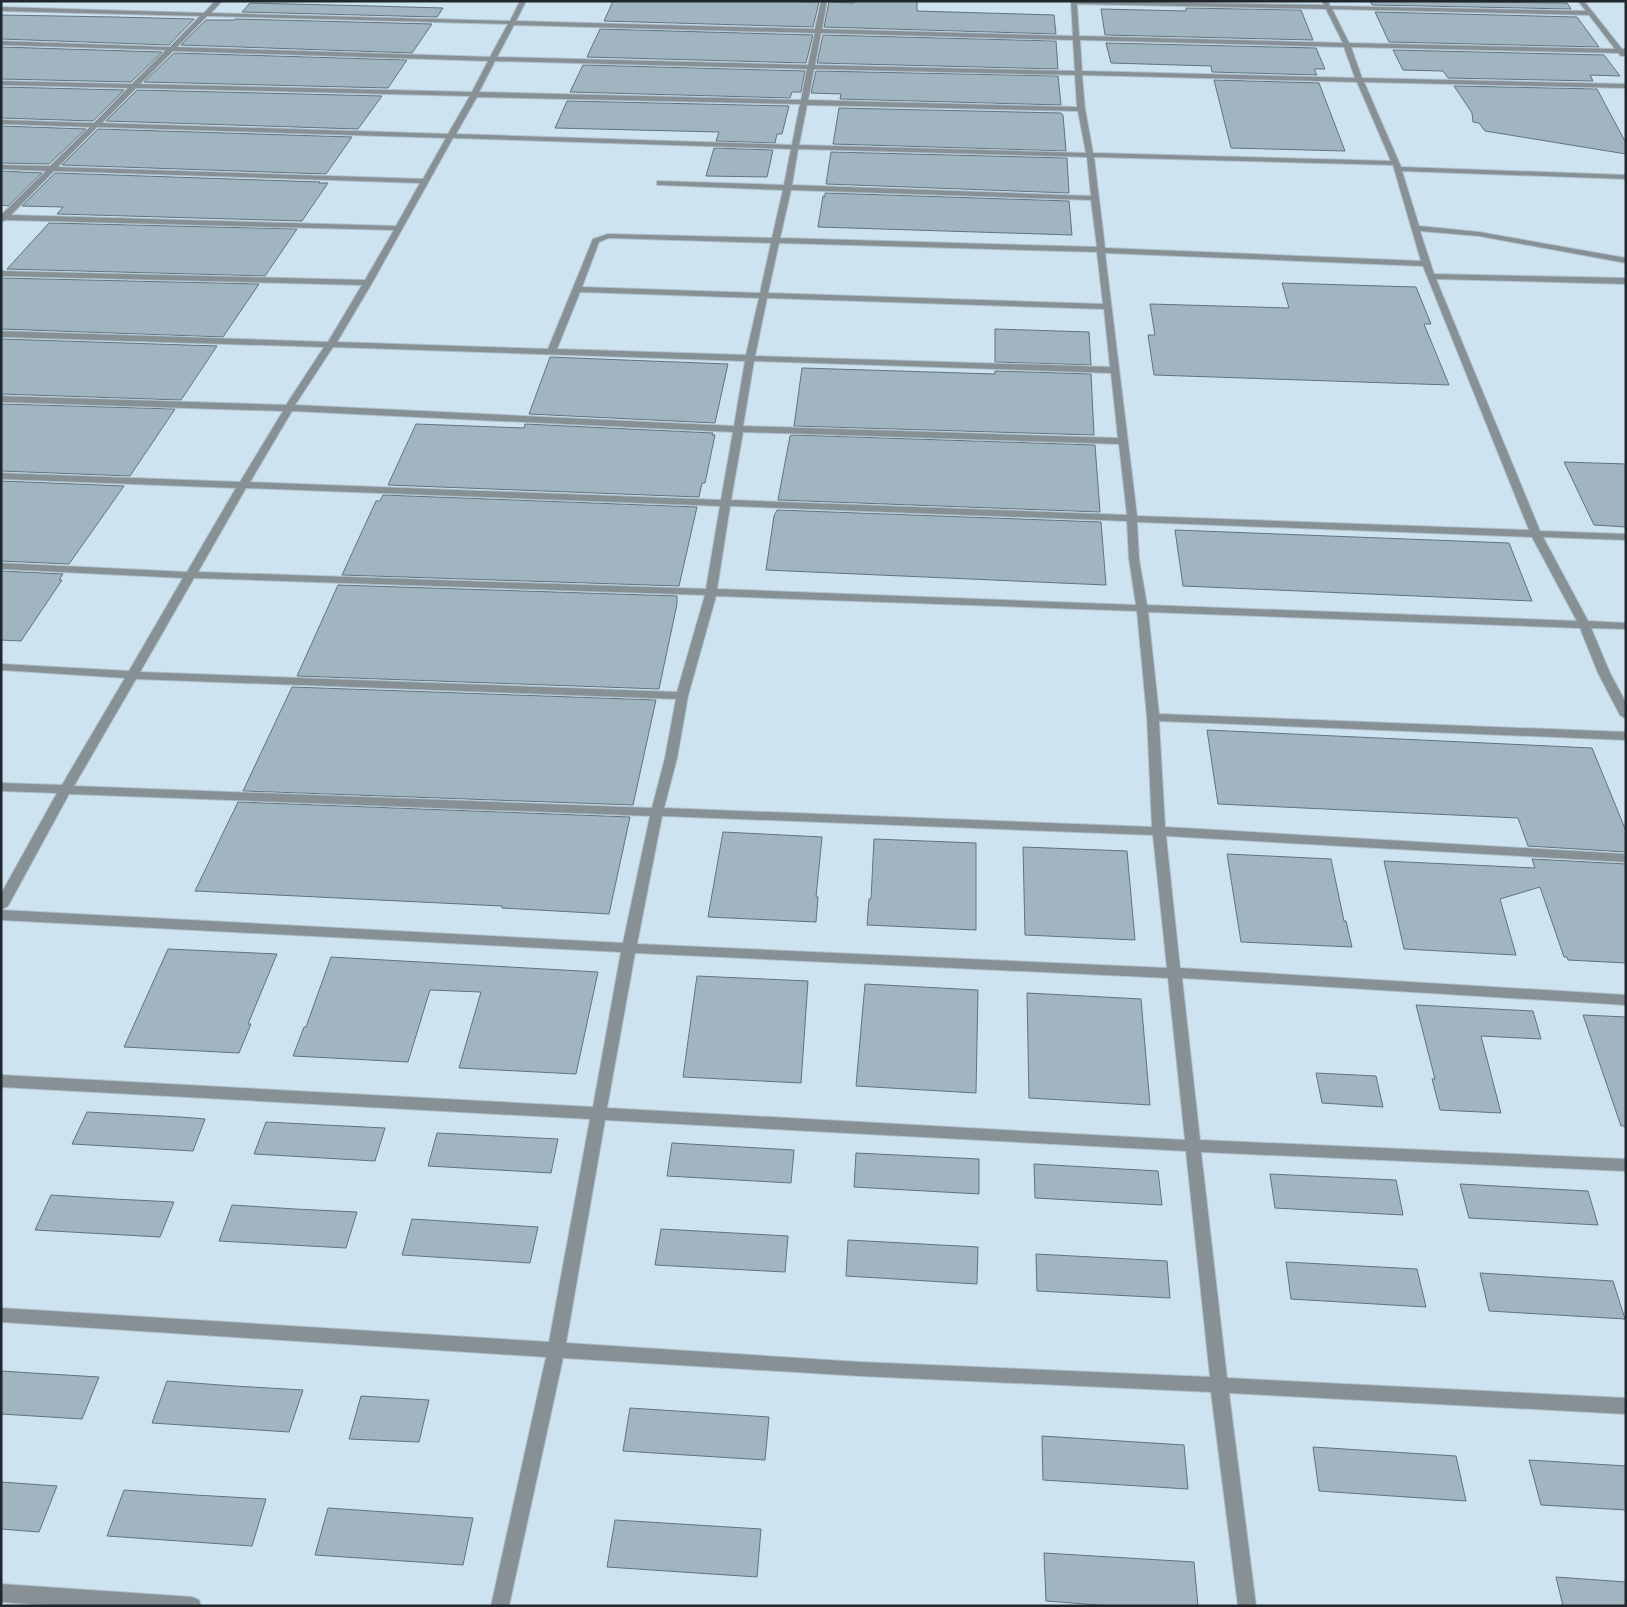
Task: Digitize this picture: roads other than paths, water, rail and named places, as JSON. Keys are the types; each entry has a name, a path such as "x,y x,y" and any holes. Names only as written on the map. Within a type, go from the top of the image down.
{"street":[{"path":"2,218 137,86 219,1"},
{"path":"1,906 64,790 243,485 289,408 332,344 368,284 474,95 491,59 523,1"},
{"path":"500,1606 556,1350 598,1113 657,812 671,758 682,696 711,593 737,429 762,295 787,189 824,1"},
{"path":"1247,1606 1219,1385 1195,1146 1174,973 1159,831 1152,717 1142,608 1134,559 1132,518 1108,307 1099,250 1090,154 1081,109 1074,1 1327,4 1590,13"},
{"path":"1581,1 1623,50 1626,59"},
{"path":"1327,4 1348,45 1359,79 1396,166 1426,264 1536,534 1584,624 1604,673 1626,715"},
{"path":"1,9 1348,45 1623,50"},
{"path":"1,43 491,59 1626,86"},
{"path":"1,83 803,104 1081,109"},
{"path":"1,122 795,147 1090,154 1626,177"},
{"path":"1,167 425,180"},
{"path":"660,183 787,189 1095,198"},
{"path":"2,218 399,228"},
{"path":"1416,228 1479,234 1626,261"},
{"path":"552,352 596,241 608,236 1099,250 1426,264"},
{"path":"1,273 368,284"},
{"path":"1432,276 1626,281"},
{"path":"578,289 1108,307"},
{"path":"1,334 1115,370"},
{"path":"1,399 289,408 737,429 1123,441"},
{"path":"1,476 1626,537"},
{"path":"1,566 190,576 1626,626"},
{"path":"1,667 133,675 682,696"},
{"path":"1152,717 1626,736"},
{"path":"1,787 1159,831 1626,858"},
{"path":"1,915 629,948 1174,973 1626,1000"},
{"path":"1,1082 1195,1146 1626,1165"},
{"path":"1,1315 860,1369 1626,1406"},
{"path":"1,1593 192,1606"}]}
